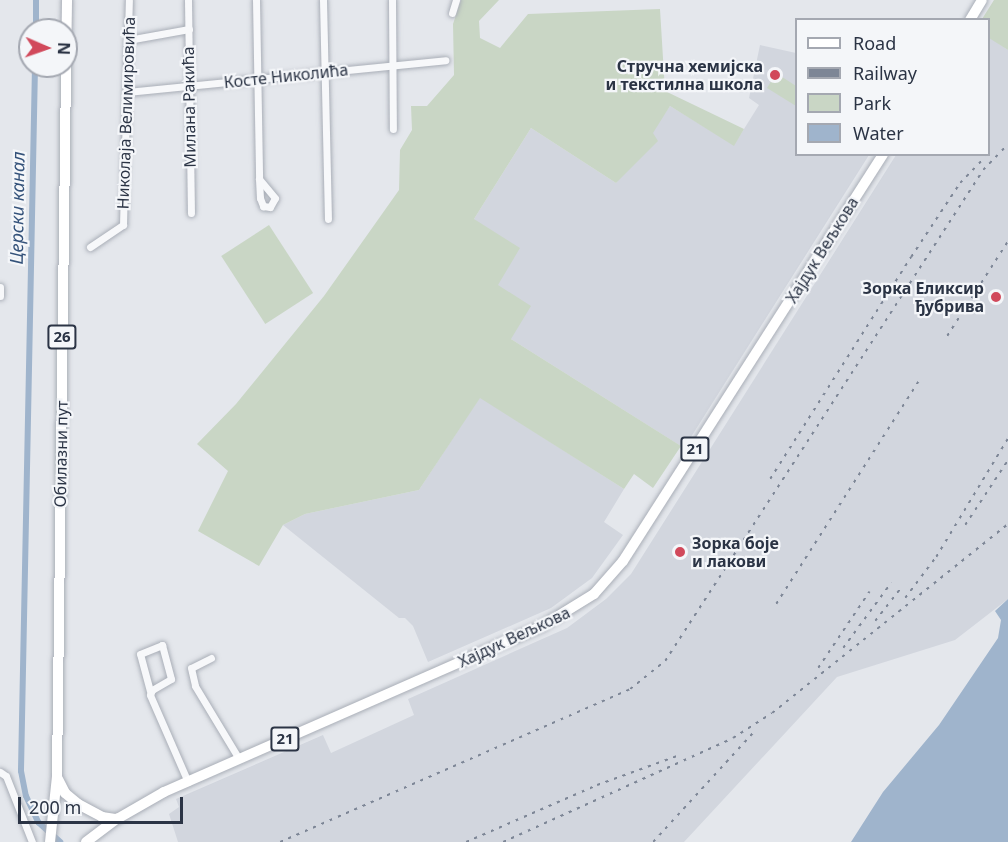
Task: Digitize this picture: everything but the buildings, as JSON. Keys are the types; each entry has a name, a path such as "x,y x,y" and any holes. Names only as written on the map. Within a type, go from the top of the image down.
{"main road":[{"name":"Обилазни пут","path":"67,0 67,18"},
{"path":"971,18 982,0"},
{"name":"Обилазни пут","path":"50,842 57,776 66,78"},
{"name":"Хајдук Вељкова","path":"117,819 188,782 549,623 601,589 630,550 882,156"},
{"path":"57,776 65,793 78,804 102,817 117,819"},
{"name":"21","path":"90,839 117,819"}],"street":[{"name":"Николаја Велимировића","path":"90,247 123,225 129,0"},
{"name":"Милана Ракића","path":"188,0 192,213"},
{"path":"256,0 259,179"},
{"path":"323,0 328,219"},
{"path":"392,0 393,129"},
{"path":"452,13 456,0"},
{"path":"128,40 189,29"},
{"name":"Косте Николића","path":"127,92 445,60"},
{"path":"0,287 0,296"},
{"path":"150,691 167,683 171,677 162,645 140,654 150,691 188,782"},
{"path":"211,658 190,668 195,686 239,759"},
{"path":"0,772 6,776 32,842"}],"shaded area":[{"path":"990,38 1008,50 1008,599 955,640 837,677 684,842 178,842 169,814 179,807 176,799 323,735 331,753 414,715 408,699 567,628 606,599 631,574 895,156 990,156"},
{"path":"760,45 795,53 795,156 868,156 684,448 511,339 497,285 474,219 531,128 616,183 670,106 734,145 759,105 749,98"},
{"path":"480,397 624,489 604,522 623,535 592,578 551,608 428,662 413,626 405,618 399,618 283,525 305,514 419,490"}],"green space":[{"path":"461,0 499,0 479,21 480,38 500,48 528,14 660,9 665,91 744,129 734,146 670,106 653,133 658,141 616,183 531,128 474,219 520,248 498,285 531,306 511,339 681,446 653,488 634,474 624,489 480,398 419,490 305,514 283,525 259,566 198,531 228,471 197,444 236,404 324,296 399,190 400,150 412,130 411,106 427,106 454,75 453,24"},
{"path":"994,0 1008,0 1008,50 990,39 990,18 983,18"},
{"path":"776,73 795,85 795,105 767,88"},
{"path":"269,225 313,293 265,324 221,256"}],"water":[{"path":"1008,599 1008,842 851,842 883,792 939,725 998,638 1001,620 995,611"}],"waterway":[{"name":"Церски канал","path":"36,0 36,18"},
{"name":"Церски канал","path":"35,78 21,771 26,796 38,822 60,842"}],"railway":[{"path":"280,842 630,689 665,661 983,170 1008,144"},
{"path":"770,479 960,183 985,157"},
{"path":"947,336 1008,241"},
{"path":"776,604 918,382"},
{"path":"905,598 936,557 1008,438"},
{"path":"965,525 1008,460"},
{"path":"503,842 733,738 772,713 1008,524"},
{"path":"843,648 891,583"},
{"path":"875,621 900,589"},
{"path":"818,668 869,592"},
{"path":"653,842 752,734"},
{"path":"466,842 597,785 680,755"}],"place":[{"name":"Стручна хемијска и текстилна школа","path":"775,75"},
{"name":"Зорка Еликсир ђубрива","path":"996,297"},
{"name":"Зорка боје и лакови","path":"680,552"}]}
